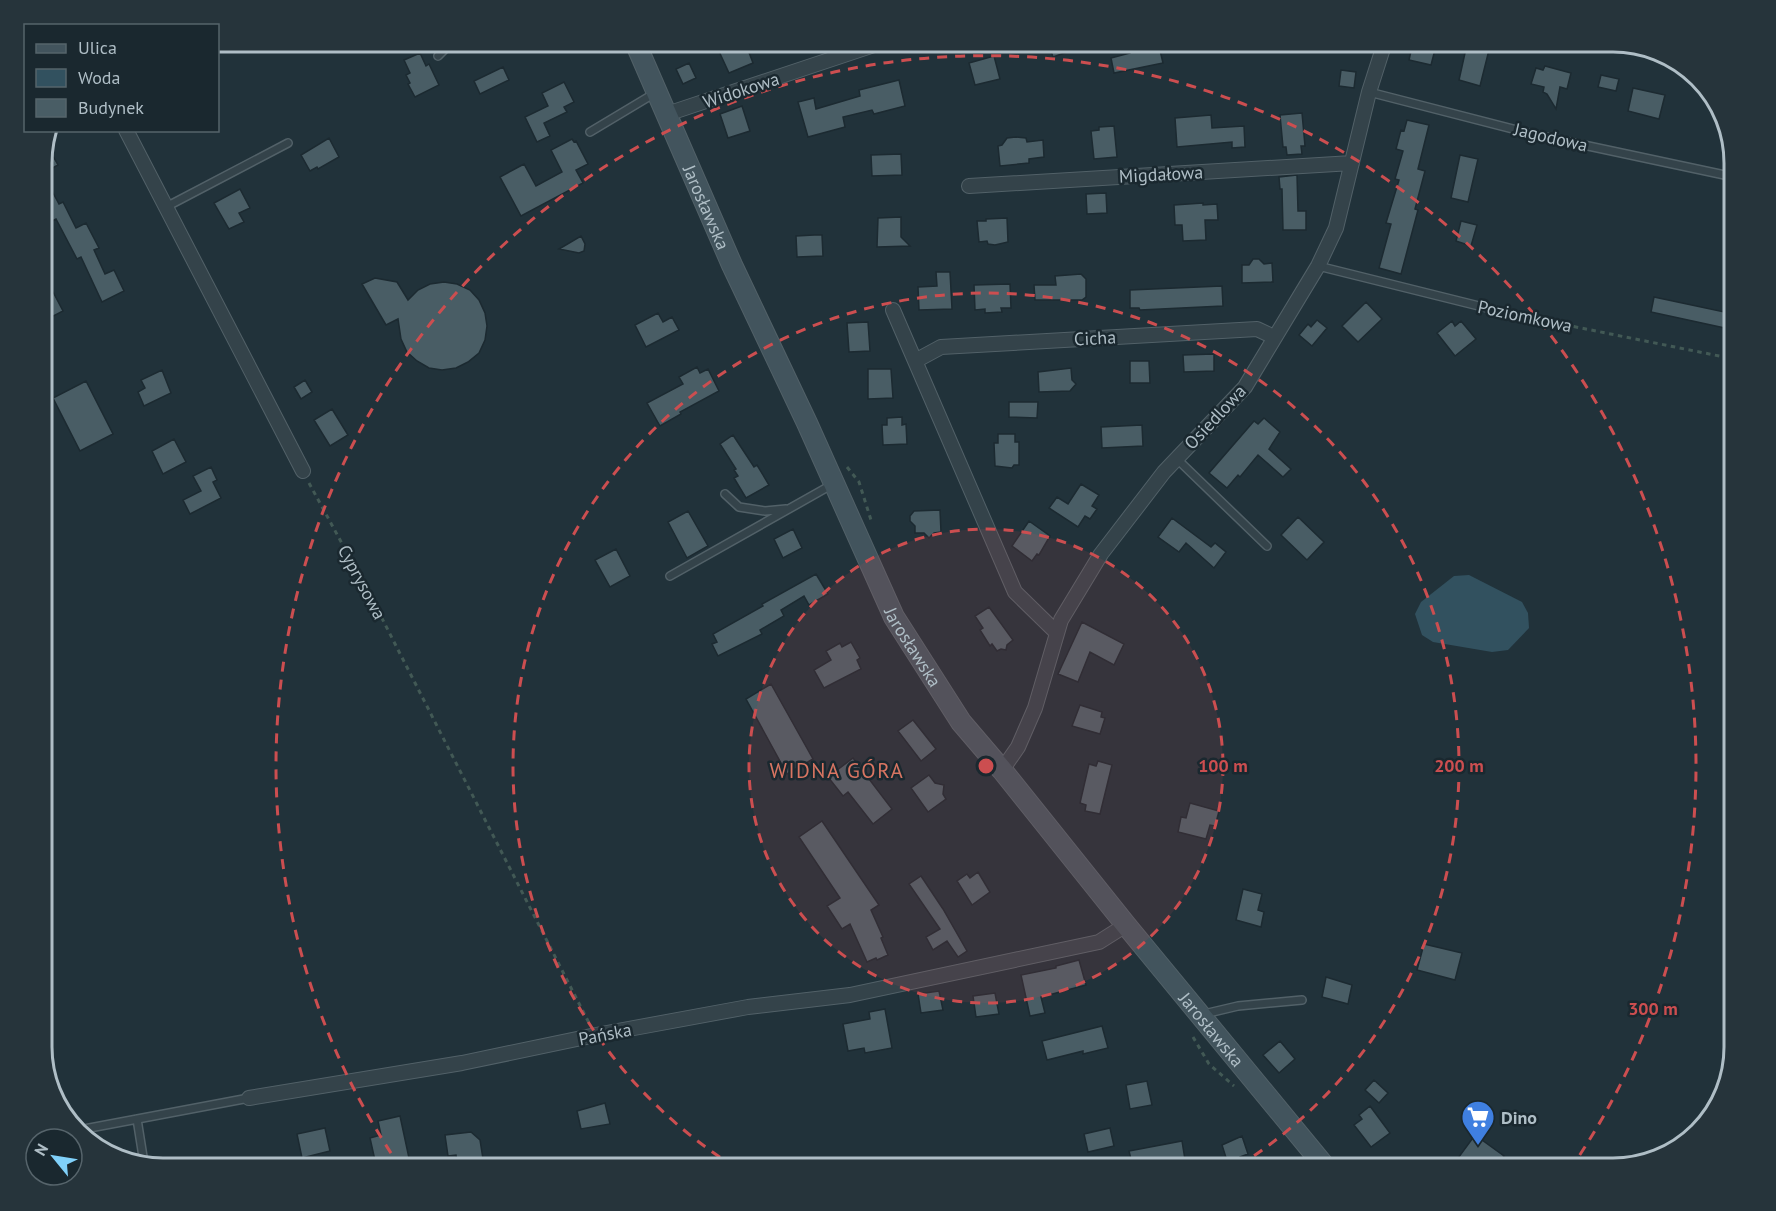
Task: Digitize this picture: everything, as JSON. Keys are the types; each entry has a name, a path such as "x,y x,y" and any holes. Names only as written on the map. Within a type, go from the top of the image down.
{"main road":[{"name":"Jarosławska","path":"640,53 732,265 807,423 894,617 961,722 1318,1158"}],"street":[{"name":"Osiedlowa","path":"1002,770 1018,747 1035,708 1061,620 1101,554 1164,472 1245,387 1318,266 1336,228 1369,92 1382,52"},
{"name":"Widokowa","path":"667,114 851,53"},
{"path":"127,132 303,471"},
{"name":"Migdałowa","path":"969,186 1352,163"},
{"path":"893,310 917,360 1015,592 1057,633"},
{"name":"Cicha","path":"917,360 941,347 1257,329 1275,337"},
{"name":"Pańska","path":"249,1098 462,1063 596,1035 748,1008 850,995 1099,942 1126,925"}],"lane":[{"path":"438,56 441,53"},
{"path":"590,132 657,92"},
{"name":"Jagodowa","path":"1369,92 1532,134 1724,175"},
{"path":"166,207 288,143"},
{"name":"Poziomkowa","path":"1318,266 1503,312"},
{"path":"1176,459 1267,546"},
{"path":"670,576 833,484"},
{"path":"725,494 739,507 765,511 789,509"},
{"path":"1201,1014 1238,1006 1302,1000"},
{"name":"Pańska","path":"87,1128 249,1098"},
{"path":"137,1119 143,1157"}],"path":[{"name":"Poziomkowa","path":"1503,312 1724,357"},
{"name":"Cyprysowa","path":"303,471 369,593 596,1035"}],"water":[{"path":"1469,575 1522,602 1528,613 1529,628 1508,650 1492,652 1433,642 1422,635 1415,614 1421,602 1454,576"}],"building":[{"path":"1051,52 1066,52 1053,57"},
{"path":"1160,52 1163,63 1114,73 1111,58 1130,53"},
{"path":"1411,52 1434,52 1431,65 1409,60"},
{"path":"1465,52 1488,52 1480,86 1459,80"},
{"path":"420,53 426,66 429,64 439,85 415,97 408,84 410,83 406,75 410,73 404,60"},
{"path":"720,53 749,53 753,63 729,73"},
{"path":"994,56 1000,79 975,85 969,63"},
{"path":"689,63 696,78 683,84 676,69"},
{"path":"1545,66 1571,73 1567,89 1560,87 1556,109 1547,94 1543,92 1544,87 1531,84 1536,68 1543,70"},
{"path":"503,67 509,80 480,94 474,81"},
{"path":"1341,70 1356,72 1354,88 1339,86"},
{"path":"1601,75 1619,79 1616,91 1598,87"},
{"path":"899,80 905,106 874,114 872,110 843,117 845,127 808,137 798,102 814,98 816,109 860,96 859,90"},
{"path":"564,82 574,102 564,107 567,112 544,123 550,136 537,142 525,117 548,106 542,93"},
{"path":"1633,88 1665,95 1659,119 1628,111"},
{"path":"742,106 750,131 728,138 720,114"},
{"path":"1302,113 1305,146 1301,146 1302,154 1287,155 1286,147 1283,147 1280,115"},
{"path":"1211,115 1212,128 1244,126 1245,147 1232,148 1232,142 1177,147 1175,118"},
{"path":"1407,120 1429,125 1418,169 1425,171 1415,209 1418,210 1401,274 1379,268 1391,224 1386,223 1399,180 1395,179 1403,151 1396,149 1401,130 1404,131"},
{"path":"1114,126 1117,157 1094,159 1091,131 1099,130 1099,127"},
{"path":"329,138 339,157 310,171 301,155"},
{"path":"1007,138 1026,138 1027,142 1043,140 1044,157 1029,159 1029,163 1000,166 998,146 1002,145"},
{"path":"572,139 576,141 588,164 576,170 583,183 521,216 500,177 524,164 536,186 562,172 551,150"},
{"path":"901,154 902,175 872,176 871,155"},
{"path":"1460,155 1478,159 1468,202 1451,198"},
{"path":"53,156 58,165 53,168"},
{"path":"1297,175 1298,211 1306,211 1306,230 1283,230 1282,189 1280,189 1279,177"},
{"path":"240,189 250,208 239,213 244,222 229,229 214,203"},
{"path":"53,193 59,204 63,202 76,228 86,223 99,248 94,250 105,274 114,270 124,291 102,302 81,257 77,259 56,219 53,220"},
{"path":"1106,193 1107,213 1087,214 1086,194"},
{"path":"1203,203 1203,205 1217,204 1218,220 1205,220 1206,240 1183,241 1182,225 1175,225 1174,205"},
{"path":"901,217 901,237 910,246 877,247 878,218"},
{"path":"1007,218 1008,242 995,245 988,244 987,241 979,242 977,221"},
{"path":"1461,221 1477,225 1471,246 1456,241"},
{"path":"822,235 823,256 797,257 796,236"},
{"path":"581,236 585,244 584,251 579,253 559,249"},
{"path":"1253,259 1259,259 1264,264 1272,263 1273,282 1242,283 1242,265 1249,265"},
{"path":"936,272 950,272 952,309 919,310 918,287 937,286"},
{"path":"1081,274 1086,279 1086,297 1082,300 1035,300 1034,285 1056,285 1055,276"},
{"path":"375,278 397,282 408,300 418,290 430,284 444,282 457,284 470,290 479,300 485,313 487,326 485,340 479,353 456,368 442,370 429,368 417,361 407,352 401,339 398,319 386,325 362,284"},
{"path":"1010,284 1011,308 1001,308 1002,312 985,313 985,309 975,310 974,285"},
{"path":"1222,286 1223,306 1140,310 1130,308 1130,290"},
{"path":"53,292 63,311 53,316"},
{"path":"1654,297 1724,312 1724,328 1651,312"},
{"path":"1366,302 1382,319 1358,342 1342,326"},
{"path":"658,313 663,322 672,317 679,330 646,347 635,325"},
{"path":"1317,320 1327,328 1312,346 1299,335 1308,324 1311,327"},
{"path":"1452,321 1455,326 1461,321 1476,339 1455,356 1437,333"},
{"path":"868,322 870,351 849,352 847,323"},
{"path":"1214,354 1214,371 1184,372 1183,355"},
{"path":"1130,361 1149,361 1150,383 1130,383"},
{"path":"697,367 700,373 708,369 719,391 680,412 681,414 660,426 647,403 683,384 679,377"},
{"path":"1071,368 1072,380 1076,384 1070,391 1039,392 1038,372"},
{"path":"868,369 891,369 893,398 868,399"},
{"path":"162,370 171,393 144,406 138,392 145,388 141,380"},
{"path":"305,380 312,392 301,399 294,387"},
{"path":"86,381 113,434 80,451 53,398"},
{"path":"1009,402 1038,402 1037,418 1009,417"},
{"path":"332,409 348,435 330,446 314,420"},
{"path":"902,417 902,425 906,424 907,444 883,445 882,425 887,425 887,418"},
{"path":"1264,418 1280,432 1269,449 1291,469 1283,477 1258,455 1240,477 1238,475 1227,488 1209,473 1254,421 1258,424"},
{"path":"1142,425 1143,446 1102,448 1101,427"},
{"path":"998,434 1015,434 1015,442 1019,442 1019,465 1014,465 1012,468 995,466 994,443 998,443"},
{"path":"733,435 754,467 757,465 769,485 746,498 734,478 738,476 734,470 736,469 720,444"},
{"path":"174,439 186,462 163,474 152,451"},
{"path":"211,467 217,480 213,482 221,498 190,514 183,500 201,491 193,476"},
{"path":"1081,484 1099,495 1092,506 1097,509 1090,519 1085,516 1078,527 1049,508 1057,497 1068,504"},
{"path":"940,510 941,532 934,533 929,538 924,533 915,533 915,526 910,521 910,516 914,511"},
{"path":"688,511 708,546 687,558 668,522"},
{"path":"1298,517 1324,542 1307,560 1281,535"},
{"path":"1172,518 1211,547 1215,543 1226,552 1214,568 1186,543 1179,552 1158,537"},
{"path":"1029,521 1050,536 1039,555 1037,554 1032,561 1012,546"},
{"path":"793,529 802,548 783,558 774,539"},
{"path":"616,549 630,576 610,587 595,560"},
{"path":"816,574 828,594 809,605 804,596 781,610 784,616 760,630 762,634 718,656 712,644 717,642 713,634"},
{"path":"989,607 1013,640 1007,645 1006,650 997,651 992,644 990,646 980,630 983,628 975,616"},
{"path":"1082,622 1124,644 1114,665 1090,652 1078,682 1058,674"},
{"path":"851,642 860,658 857,660 861,669 824,688 814,670 831,660 826,651 840,643 842,647"},
{"path":"771,684 813,759 787,774 746,699"},
{"path":"1080,705 1102,712 1101,717 1105,718 1100,734 1072,726"},
{"path":"913,720 936,749 921,761 898,731"},
{"path":"853,758 892,809 873,824 848,792 843,796 828,777"},
{"path":"1098,761 1112,765 1100,814 1085,811 1086,805 1080,803 1089,764 1096,766"},
{"path":"929,775 935,783 944,785 943,794 946,799 928,812 911,788"},
{"path":"1190,803 1219,811 1215,826 1210,825 1206,839 1178,832 1181,817 1186,818"},
{"path":"822,821 879,905 871,910 888,955 877,960 876,958 867,962 850,924 842,929 827,906 840,898 799,837"},
{"path":"978,872 990,892 972,905 957,881 967,874 970,878"},
{"path":"921,876 967,951 958,957 947,941 933,950 926,937 940,929 909,884"},
{"path":"1243,889 1262,894 1258,910 1264,912 1261,927 1236,920"},
{"path":"1424,944 1462,953 1455,980 1417,970"},
{"path":"1079,960 1086,985 1041,997 1045,1013 1030,1016 1021,975 1056,968 1056,966"},
{"path":"1326,977 1352,985 1348,1004 1322,997"},
{"path":"939,991 943,1010 921,1013 918,994"},
{"path":"995,993 999,1014 976,1017 973,996"},
{"path":"885,1009 892,1048 865,1053 864,1048 848,1051 843,1024 870,1019 869,1012"},
{"path":"1102,1026 1108,1048 1083,1054 1083,1051 1047,1060 1042,1041"},
{"path":"1280,1041 1295,1059 1279,1073 1263,1055"},
{"path":"1374,1080 1388,1093 1379,1103 1365,1090"},
{"path":"1147,1081 1152,1105 1130,1109 1126,1085"},
{"path":"605,1103 610,1124 581,1129 577,1111"},
{"path":"1370,1106 1390,1133 1371,1147 1354,1125 1362,1119 1359,1115"},
{"path":"400,1116 409,1158 374,1158 370,1138 381,1135 378,1121"},
{"path":"325,1128 330,1151 302,1158 297,1134"},
{"path":"1110,1128 1114,1146 1088,1152 1084,1134"},
{"path":"471,1132 480,1140 483,1158 448,1156 445,1135"},
{"path":"1475,1135 1504,1156 1503,1158 1458,1158"},
{"path":"1242,1136 1248,1154 1240,1158 1226,1158 1222,1145"},
{"path":"1182,1141 1185,1158 1131,1158 1129,1151"}],"place":[{"name":"Dino","path":"1478,1146"}],"district":[{"name":"WIDNA GÓRA","path":"837,770"}]}
